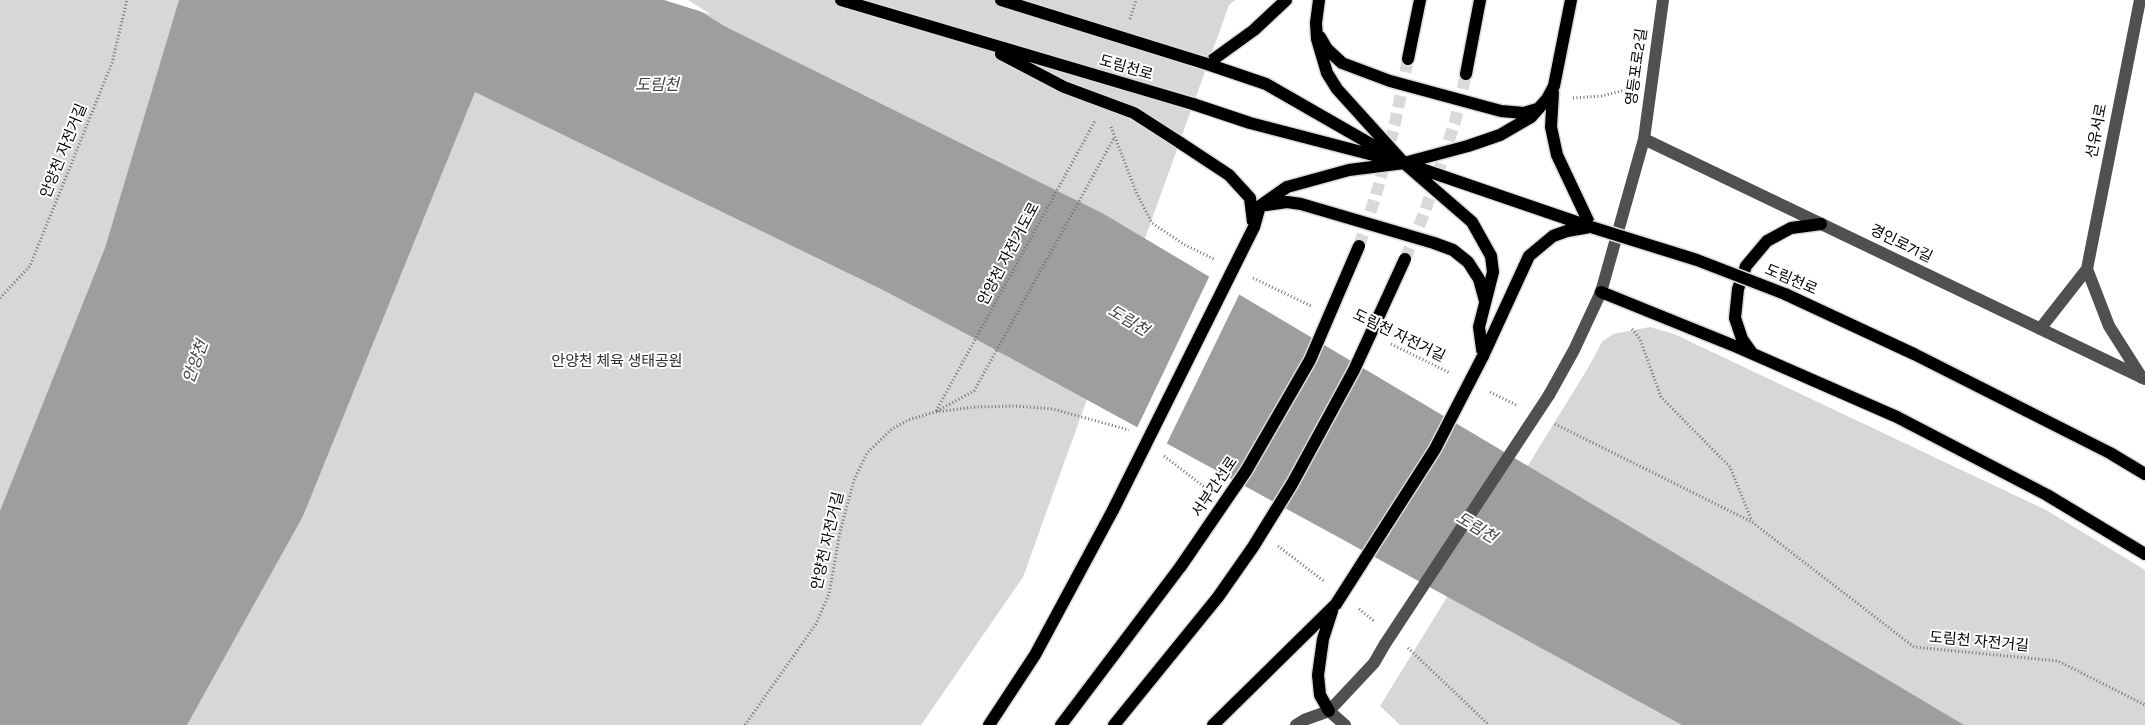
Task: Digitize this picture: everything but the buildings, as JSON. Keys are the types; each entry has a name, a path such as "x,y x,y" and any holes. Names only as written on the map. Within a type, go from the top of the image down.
{"main road":[{"name":"도림천로","path":"841,0 977,42 1193,104 1250,123 1404,163 1591,227 1697,260 1785,294 1923,358 2110,453 2145,474"},
{"name":"도림천로","path":"1001,0 1266,84 1404,163"},
{"path":"1207,64 1254,30 1286,0"},
{"path":"1319,0 1316,23 1320,54 1327,73 1336,89 1404,163 1472,222 1484,240 1491,256 1493,272 1479,327 1483,356"},
{"path":"1408,59 1420,0"},
{"path":"1466,74 1480,0"},
{"path":"1329,712 1320,695 1318,674 1328,618 1434,449 1483,356 1529,256 1553,236 1566,231 1591,227 1564,171 1553,141 1550,114 1571,0"},
{"path":"1316,23 1327,49 1342,63 1354,68 1469,104 1501,111 1524,113 1539,108"},
{"path":"977,42 1064,87 1134,113 1230,174 1250,198 1254,227"},
{"path":"989,725 1036,654 1114,510 1254,227 1260,206 1287,187 1301,182 1349,170 1404,163 1468,146 1500,135 1531,117 1554,86"},
{"path":"1260,206 1274,202 1301,204 1453,250 1468,262 1480,279 1486,304"},
{"path":"1753,354 1742,339 1735,318 1738,289 1746,266 1767,241 1791,228 1821,224"},
{"name":"서부간선로","path":"1061,725 1181,566 1246,471 1310,360 1359,246"},
{"path":"1114,725 1218,597 1292,484 1354,370 1405,259"},
{"path":"1601,292 1753,354 1906,422 2047,494 2145,554"},
{"path":"1213,725 1336,604"}],"street":[{"name":"영등포로2길","path":"1329,712 1374,663 1549,394 1574,350 1601,292 1644,139 1663,0"},
{"name":"선유서로","path":"2040,329 2087,269 2140,0"},
{"name":"경인로71길","path":"1644,139 2144,378"},
{"path":"2087,269 2109,326 2144,378"},
{"path":"1296,725 1304,720 1329,712 1345,725"}],"path":[{"name":"안양천 자전거길","path":"0,298 30,266 112,63 127,0"},
{"path":"1572,98 1602,96 1633,88"},
{"name":"안양천 자전거도로","path":"935,412 961,368 1076,153 1099,114"},
{"path":"1109,122 1137,194 1152,223 1184,245 1220,262"},
{"name":"안양천 자전거길","path":"745,725 819,617 829,594 840,532 854,480 867,453 892,429 908,420 935,412 974,392 1114,138"},
{"path":"1247,275 1318,309"},
{"path":"1629,325 1640,339 1661,397 1730,467 1752,522"},
{"name":"도림천 자전거길","path":"1389,343 1451,374"},
{"path":"1486,391 1522,408"},
{"name":"도림천 자전거길","path":"1548,421 1752,522 1914,647 2058,661 2145,705"}],"green space":[{"name":"안양천 체육 생태공원","path":"0,0 1235,0 1229,5 1023,577 921,725 0,725"},
{"name":"도림천","path":"1650,327 1674,334 2046,510 2145,570 2145,725 1400,725 1380,706 1588,368 1602,342 1613,334"}],"water":[{"name":"안양천","path":"179,0 683,0 724,26 1102,213 1964,725 1682,725 881,289 475,92 303,516 187,725 0,725 0,511 105,248"}],"pier":[{"path":"664,0 688,0 712,15"},
{"path":"1210,275 1240,293 1166,445 1136,430"}],"tunnel":[{"path":"1359,246 1376,195 1395,123 1408,59"},
{"path":"1405,259 1424,214 1455,122 1466,74"}]}
